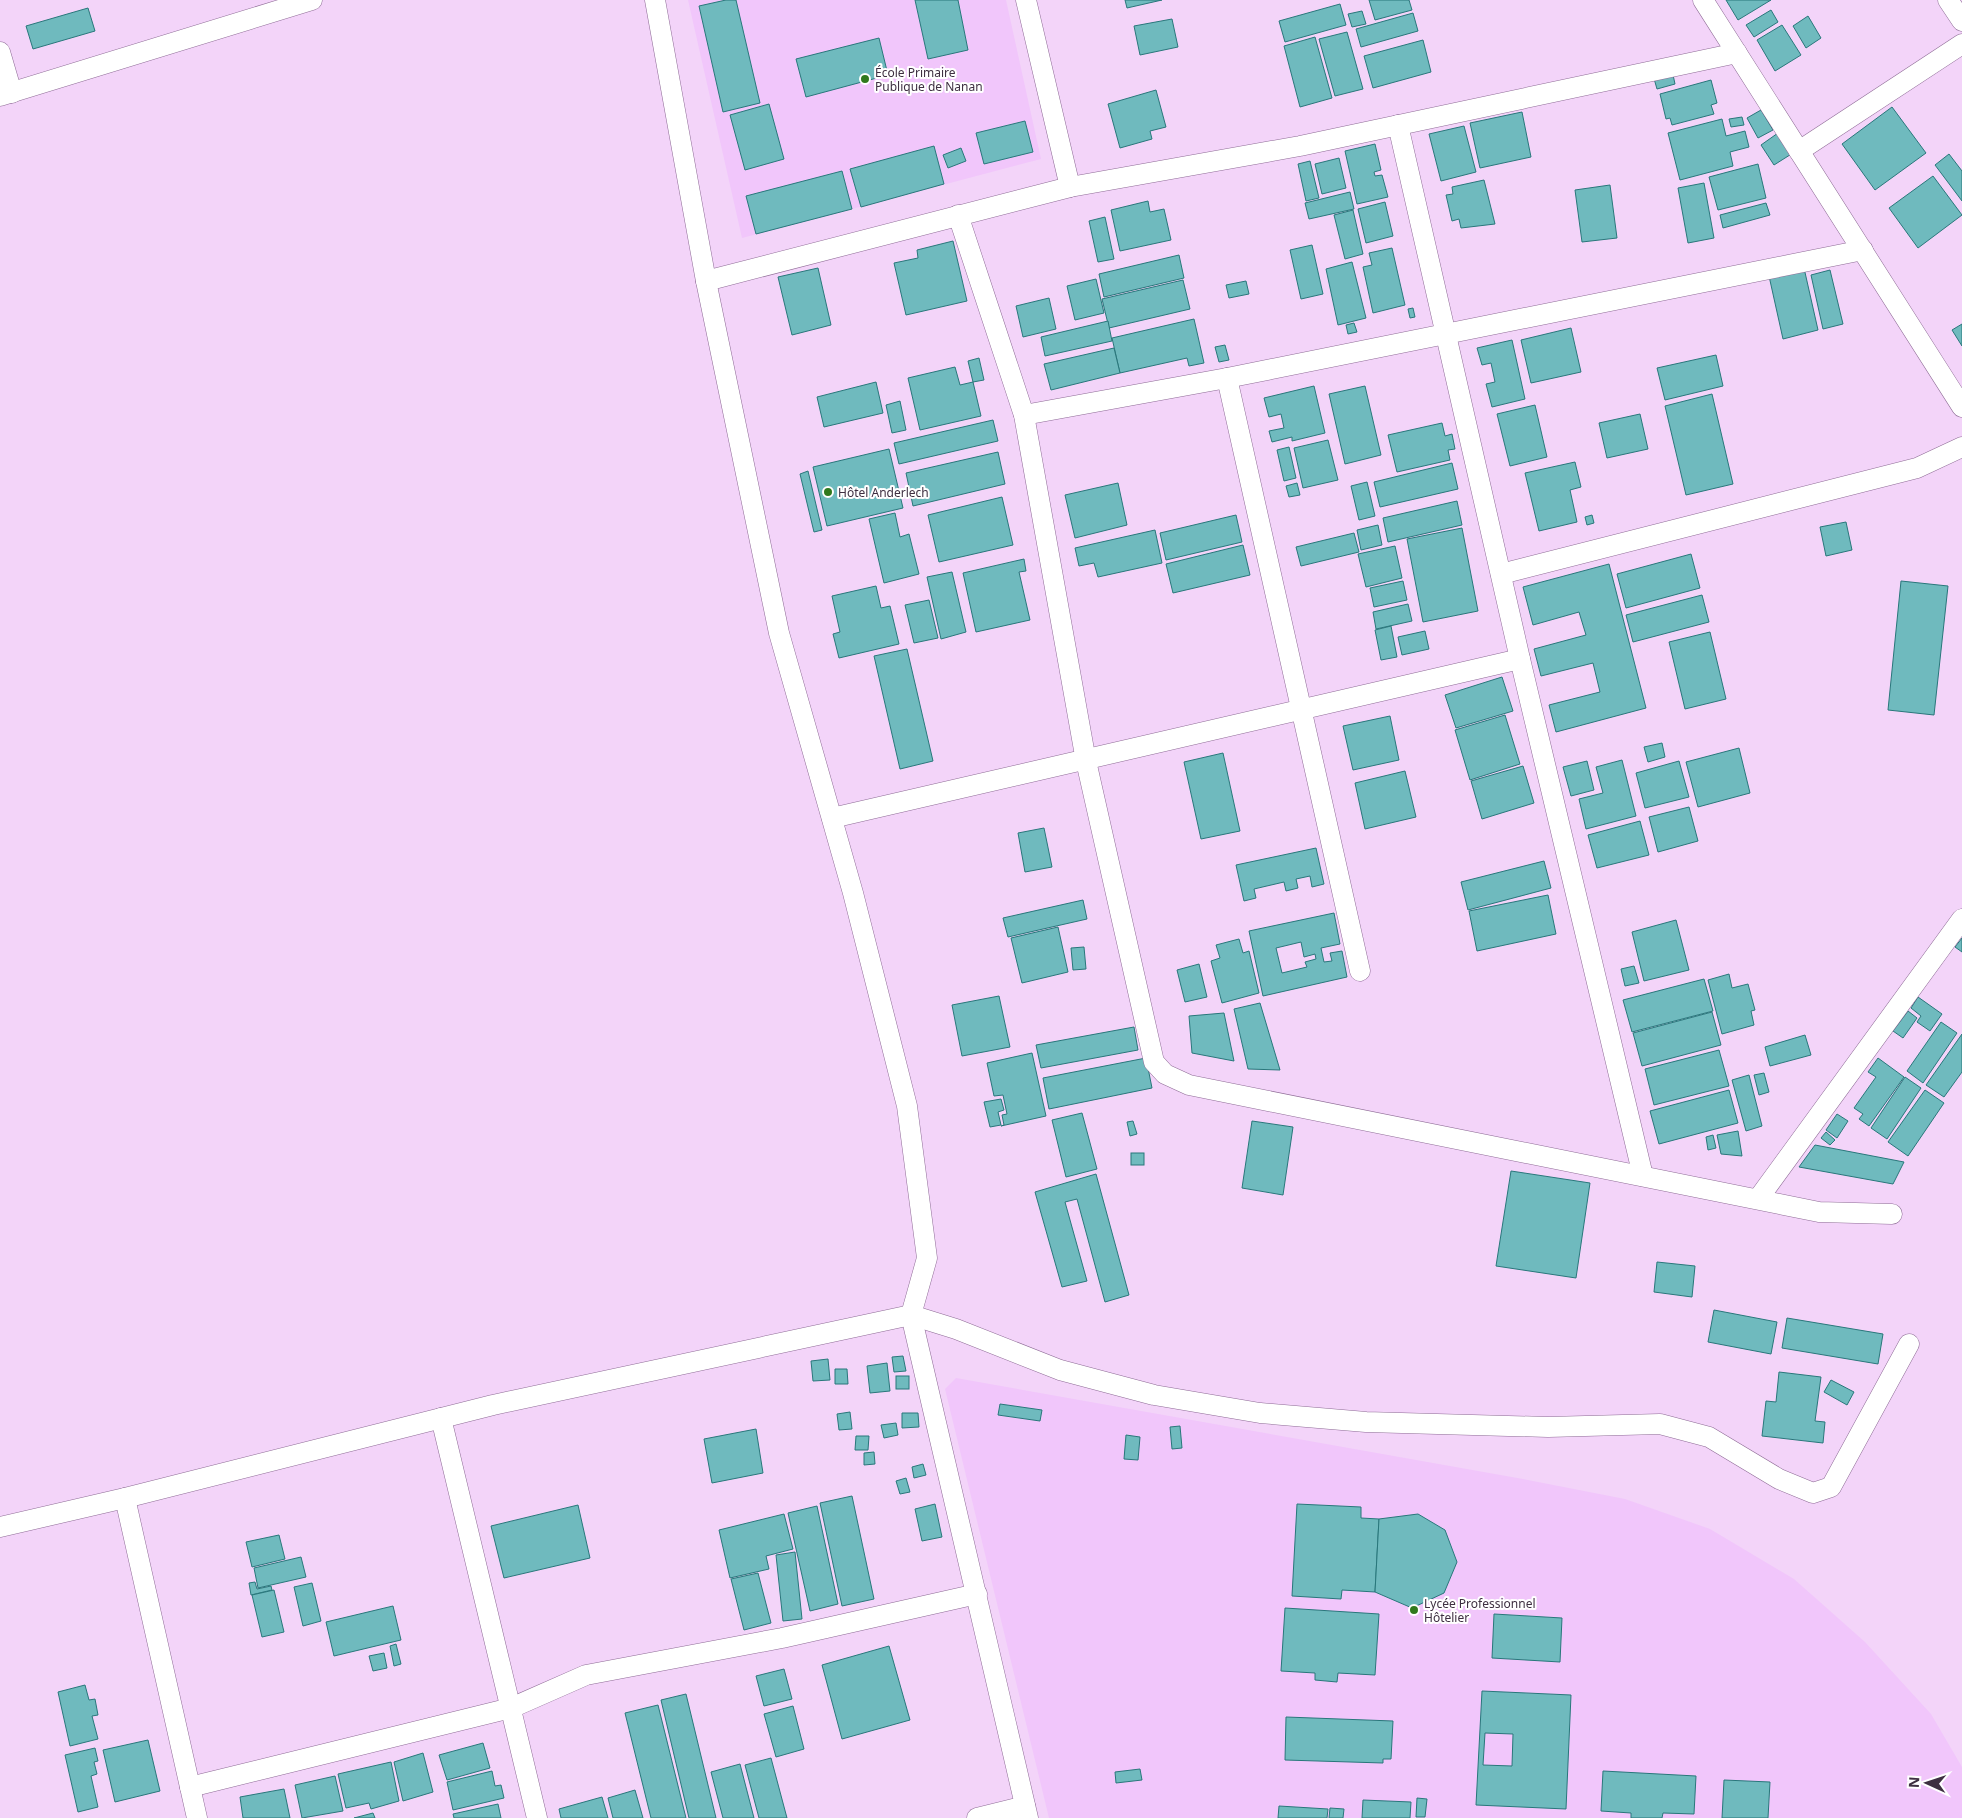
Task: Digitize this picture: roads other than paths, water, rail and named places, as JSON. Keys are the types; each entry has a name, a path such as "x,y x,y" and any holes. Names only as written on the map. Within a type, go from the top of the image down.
{"street":[{"path":"0,52 6,94 312,0"},
{"path":"654,0 706,281 779,634 853,893 907,1106 927,1258 911,1315 1026,1812 977,1818"},
{"path":"1026,0 1070,187"},
{"path":"1704,0 1962,407"},
{"path":"1948,0 1962,21"},
{"path":"1799,151 1962,44"},
{"path":"706,281 1070,187 1300,146 1737,53"},
{"path":"1398,126 1520,659 1643,1176"},
{"path":"958,215 1024,415 1086,761 1154,1062 1164,1074 1189,1085 1819,1212 1892,1214"},
{"path":"1024,415 1227,378 1863,250"},
{"path":"1227,378 1360,971"},
{"path":"1501,574 1917,468 1962,447"},
{"path":"832,818 1086,761 1520,659"},
{"path":"1758,1200 1962,919"},
{"path":"0,1527 125,1498 502,1403 911,1315 956,1328 1060,1370 1154,1395 1260,1413 1366,1422 1548,1427 1660,1424 1708,1437 1779,1479 1813,1493 1831,1487 1909,1344"},
{"path":"441,1418 538,1818"},
{"path":"125,1498 197,1818"},
{"path":"190,1787 511,1708 586,1676 782,1638 977,1594"}],"place":[{"name":"École Primaire Publique de Nanan","path":"865,79"},
{"name":"Hôtel Anderlech","path":"828,492"},
{"name":"Lycée Professionnel Hôtelier","path":"1414,1610"}]}
